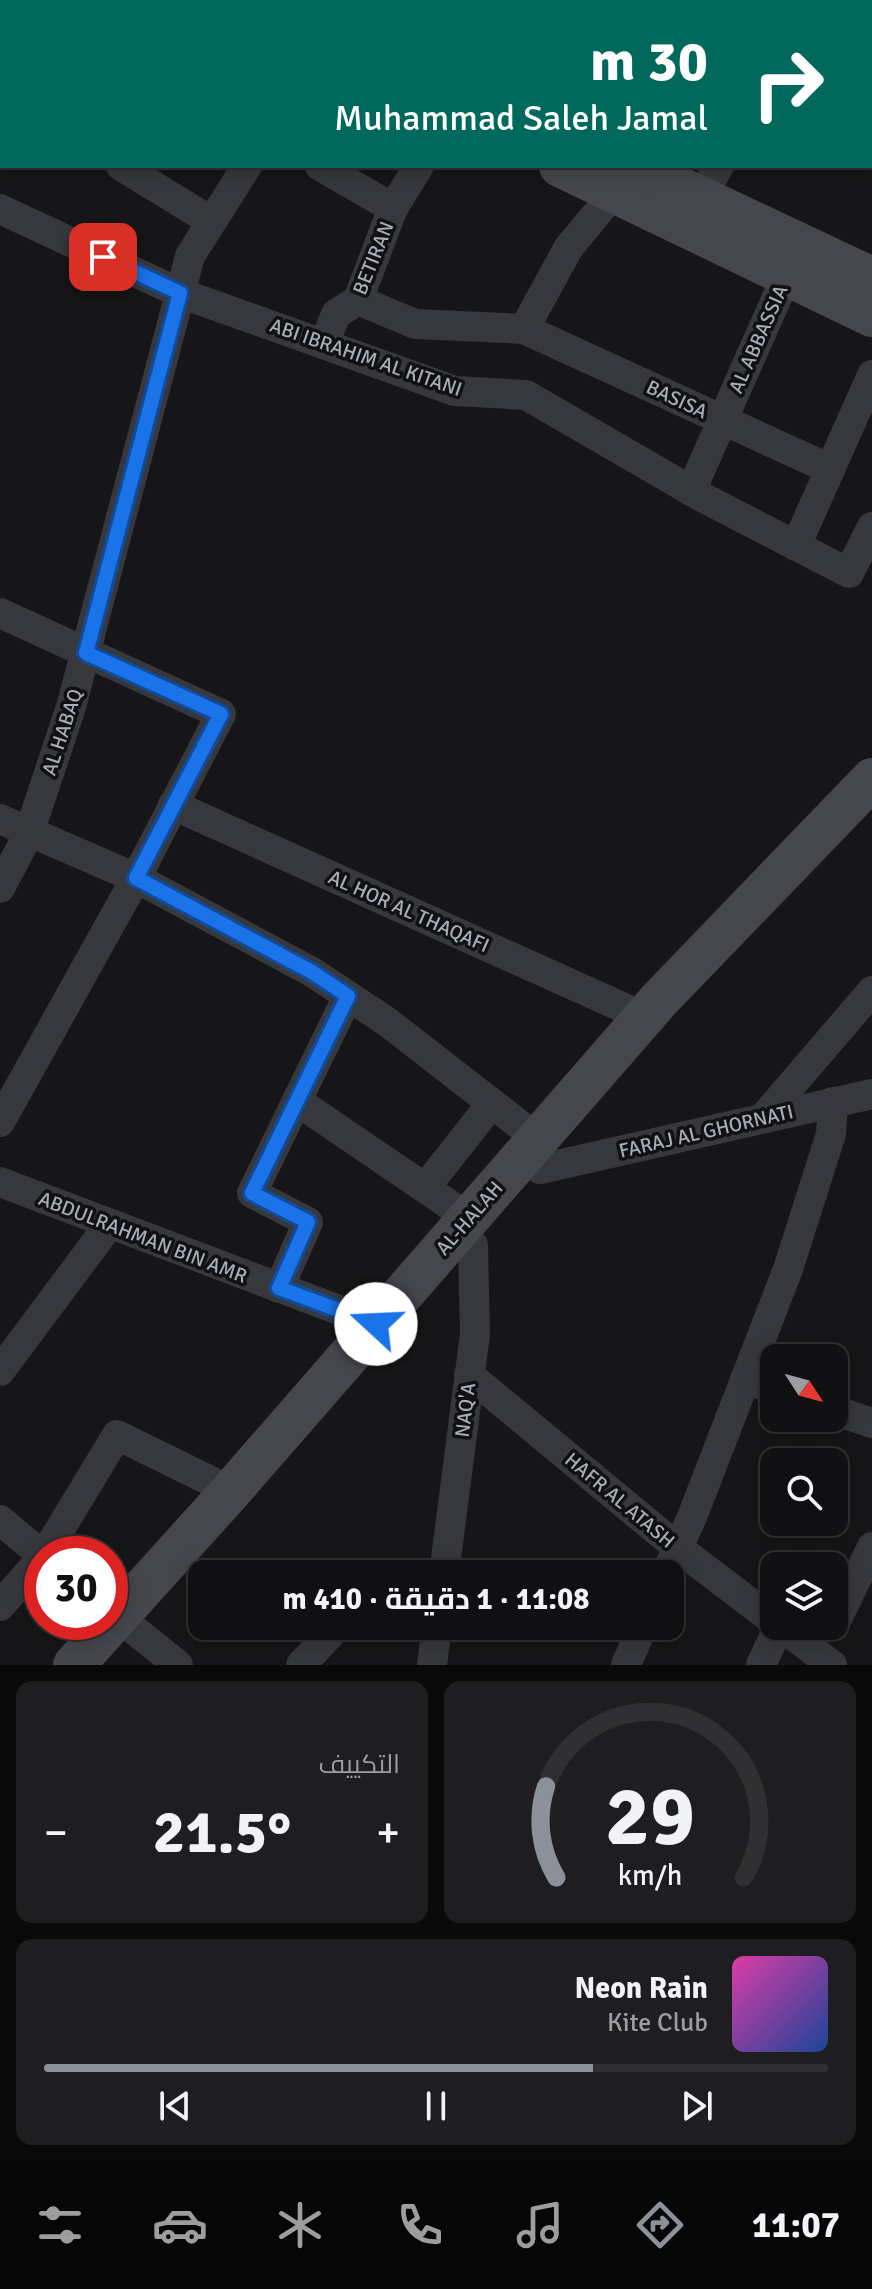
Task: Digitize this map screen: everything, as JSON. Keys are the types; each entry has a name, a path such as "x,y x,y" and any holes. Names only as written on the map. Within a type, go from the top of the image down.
{"main road":[{"path":"570,168 624,179 710,182 872,278"},
{"path":"624,179 787,275 872,316"},
{"name":"AL-HALAH","path":"128,1610 539,1154 644,1017 872,779"},
{"name":"AL-HALAH","path":"539,1154 607,1094 872,811"},
{"name":"AL-HALAH","path":"128,1610 376,1324 471,1232"},
{"name":"AL-HALAH","path":"74,1665 99,1640"},
{"name":"AL-HALAH","path":"100,1665 111,1640"}],"street":[{"path":"124,168 211,221"},
{"name":"AL HABAQ","path":"0,888 29,833 71,707 190,256 246,168"},
{"path":"323,168 393,208"},
{"name":"BETIRAN","path":"324,344 336,314 358,300 393,208 418,168"},
{"path":"524,329 569,247 624,179"},
{"name":"ABI IBRAHIM AL KITANI","path":"0,209 180,293 455,391 526,395 691,491 849,573 872,527"},
{"name":"AL ABBASSIA","path":"691,491 787,275"},
{"name":"BASISA","path":"358,300 415,324 524,329 830,469"},
{"path":"796,546 872,375"},
{"path":"0,613 221,714 136,878 0,1122"},
{"name":"AL HOR AL THAQAFI","path":"173,805 644,1017"},
{"path":"0,819 136,878 312,972 386,1021 492,1103 539,1154"},
{"path":"763,1118 872,991"},
{"path":"279,1288 308,1222 252,1193 348,996"},
{"name":"FARAJ AL GHORNATI","path":"539,1154 763,1118 872,1094"},
{"path":"297,1101 425,1188 471,1232"},
{"path":"672,1560 788,1269 831,1134 833,1102"},
{"path":"425,1188 492,1103"},
{"name":"ABDULRAHMAN BIN AMR","path":"0,1182 376,1324"},
{"path":"0,1371 109,1225"},
{"name":"NAQ'A","path":"446,1560 475,1334 471,1232"},
{"name":"HAFR AL ATASH","path":"469,1375 671,1560"},
{"path":"745,1379 760,1384"},
{"path":"848,1415 872,1423"},
{"path":"55,1536 117,1435 231,1491"},
{"path":"0,1520 24,1540"},
{"path":"848,1598 872,1549"},
{"name":"HAFR AL ATASH","path":"684,1568 760,1613"},
{"path":"0,1606 24,1578"},
{"path":"128,1627 178,1665"},
{"path":"301,1665 325,1640"},
{"path":"432,1665 435,1640"},
{"path":"626,1665 637,1640"},
{"path":"761,1665 773,1640"},
{"path":"799,1640 826,1660 831,1640"}],"route":[{"path":"103,257 180,293 86,653 221,714 136,878 312,972 348,996 252,1193 308,1222 279,1288 376,1324"}]}
